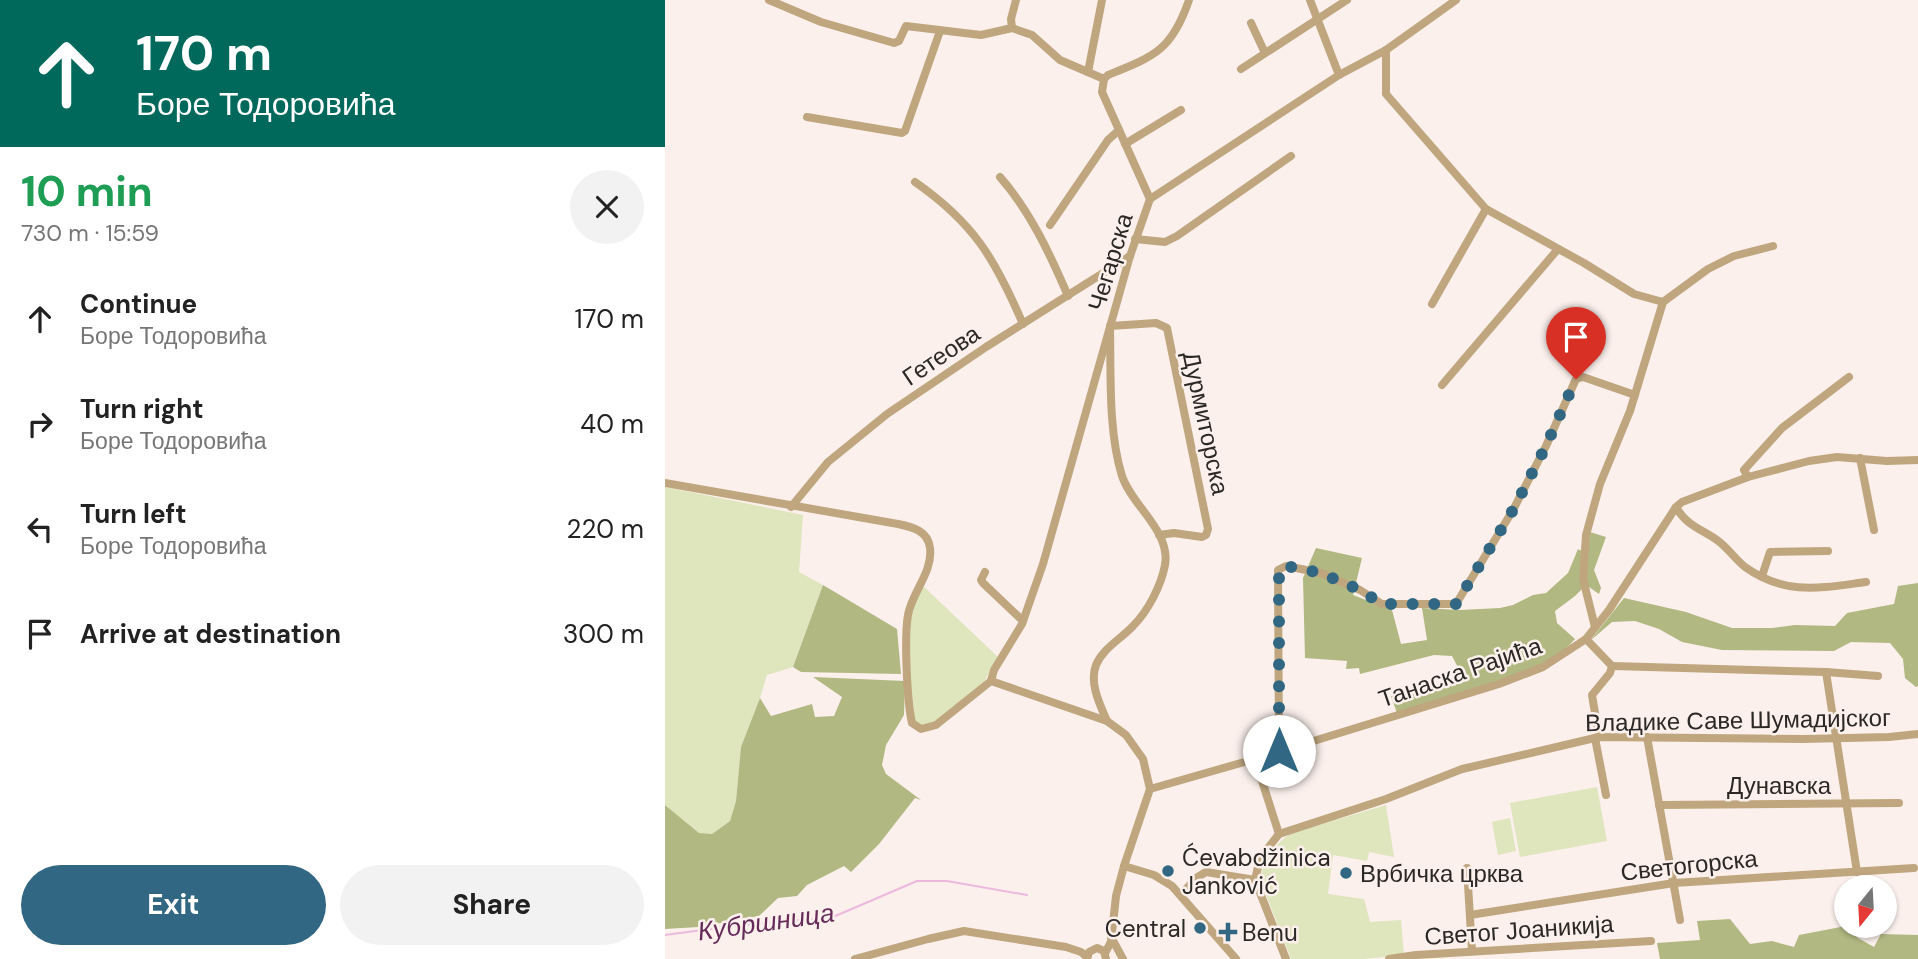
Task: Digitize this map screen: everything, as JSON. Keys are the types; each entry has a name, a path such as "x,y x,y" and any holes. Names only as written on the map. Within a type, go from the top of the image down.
{"street":[{"path":"769,0 821,22 894,43 899,41 907,26 981,35 1012,28 1033,35 1060,60 1104,79"},
{"path":"1012,28 1011,19 1016,0"},
{"path":"1089,72 1102,0"},
{"path":"1150,199 1103,92 1104,79 1143,61 1173,38 1189,0"},
{"path":"1310,0 1339,75"},
{"path":"1241,69 1347,0"},
{"name":"Чегарска","path":"991,681 994,670 1023,621 1055,524 1129,256 1150,199 1339,75 1386,50 1456,0"},
{"path":"1251,23 1265,53"},
{"path":"807,117 905,131 940,31"},
{"path":"1386,50 1386,94 1486,209 1634,294 1663,302"},
{"path":"1125,144 1181,110"},
{"path":"1050,225 1108,140 1119,130"},
{"path":"1135,239 1165,242 1177,236 1291,156"},
{"path":"1000,177 1033,225 1067,296"},
{"path":"915,182 944,204 985,248 1023,324"},
{"path":"1431,304 1486,209"},
{"path":"1595,627 1583,579 1586,535 1600,484 1635,396 1663,302 1708,269 1734,256 1773,246"},
{"path":"1442,385 1558,249"},
{"name":"Гетеова","path":"795,508 828,462 895,409 1129,256"},
{"name":"Дурмиторска","path":"1110,326 1156,323 1167,328 1208,529 1202,537 1174,533 1159,535"},
{"path":"1107,721 1096,696 1096,665 1107,648 1134,625 1153,596 1166,564 1166,549 1159,535 1122,477 1114,434 1110,326"},
{"path":"1279,751 1279,570 1286,566 1321,573 1360,590 1382,604 1456,604 1513,510 1576,379 1583,377 1635,396"},
{"path":"1748,477 1744,470 1782,428 1849,377"},
{"path":"1866,582 1809,590 1781,585 1744,566 1718,541 1690,525 1676,507 1748,477 1837,457 1918,460"},
{"path":"1860,458 1874,530"},
{"path":"665,483 919,530 927,538 930,556 911,604 906,632 911,721 916,728 927,730 936,726 991,681 1107,721 1120,729 1136,747 1145,765 1150,789 1124,866 1116,897 1111,936 1102,953"},
{"name":"Танаска Рајића","path":"1150,789 1510,680 1563,656 1586,639 1609,610 1676,507"},
{"path":"1762,576 1770,552 1828,551"},
{"path":"985,572 981,580 983,583 1023,621"},
{"path":"1586,639 1612,666 1878,676"},
{"path":"1607,795 1592,695 1610,673 1612,666"},
{"path":"1826,672 1834,738 1857,872"},
{"name":"Владике Саве Шумадијског","path":"1279,834 1386,799 1462,769 1597,738 1834,738 1918,734"},
{"path":"1647,737 1680,920"},
{"path":"1255,759 1279,834 1260,858 1255,880 1286,959"},
{"name":"Дунавска","path":"1659,805 1899,803"},
{"path":"1124,866 1160,878 1181,895 1236,959"},
{"path":"1467,868 1472,951"},
{"name":"Светогорска","path":"1470,915 1674,883 1914,868"},
{"path":"1181,895 1196,878 1206,872 1255,880"},
{"path":"855,959 964,932 1102,953 1122,959"},
{"path":"1111,936 1122,959"},
{"name":"Светог Јоаникија","path":"1389,959 1472,951 1651,941"},
{"path":"1066,947 1081,952 1087,958 1089,951 1102,953"}],"green space":[{"path":"665,487 803,515 799,572 823,585 793,667 767,675 741,747 736,801 730,821 712,834 699,833 665,805"},
{"path":"1590,532 1606,537 1594,570 1601,588 1599,594 1586,585 1555,611 1557,623 1575,639 1559,654 1516,678 1397,713 1391,696 1416,686 1435,689 1465,681 1452,656 1434,655 1360,674 1359,668 1346,669 1347,661 1305,658 1303,578 1316,548 1362,558 1353,595 1392,610 1401,644 1427,640 1422,608 1500,608 1533,595 1546,593 1568,573 1578,549 1588,555"},
{"path":"1918,583 1916,687 1905,678 1903,659 1890,643 1851,642 1834,651 1722,650 1682,642 1659,629 1635,621 1612,622 1590,641 1624,598 1686,612 1732,628 1835,626 1847,613 1894,604 1898,586"},
{"path":"823,585 897,629 901,674 801,672 793,667"},
{"path":"922,585 998,657 984,682 928,727 915,723 912,716 908,631"},
{"path":"813,677 905,681 904,715 886,745 882,765 886,774 921,800 915,798 879,844 851,872 844,866 807,885 797,896 778,898 759,916 699,927 665,929 665,805 699,833 712,834 730,821 736,801 741,747 760,698 771,716 812,704 815,717 834,716 842,697"},
{"path":"1597,787 1607,841 1520,857 1510,803"},
{"path":"1386,805 1394,857 1369,852 1367,861 1333,855 1328,894 1364,899 1370,922 1401,920 1404,955 1364,959 1291,959 1260,879 1267,859 1281,841 1292,833"},
{"path":"1510,818 1516,851 1498,855 1492,822"},
{"path":"1730,919 1750,944 1772,941 1794,947 1799,935 1834,928 1834,938 1858,938 1874,947 1879,938 1897,938 1897,934 1918,935 1918,959 1660,959 1657,943 1700,940 1697,921"}],"waterway":[{"name":"Кубршница","path":"665,935 833,917 917,881 947,881 1027,895"}],"place":[{"name":"Ćevabdžinica Janković","path":"1168,871"},
{"name":"Врбичка црква","path":"1346,873"},
{"name":"Central","path":"1200,928"},
{"name":"Benu","path":"1228,932"}],"route":[{"path":"1279,751 1279,570 1286,566 1321,573 1360,590 1382,604 1456,604 1513,510 1576,379"}]}
